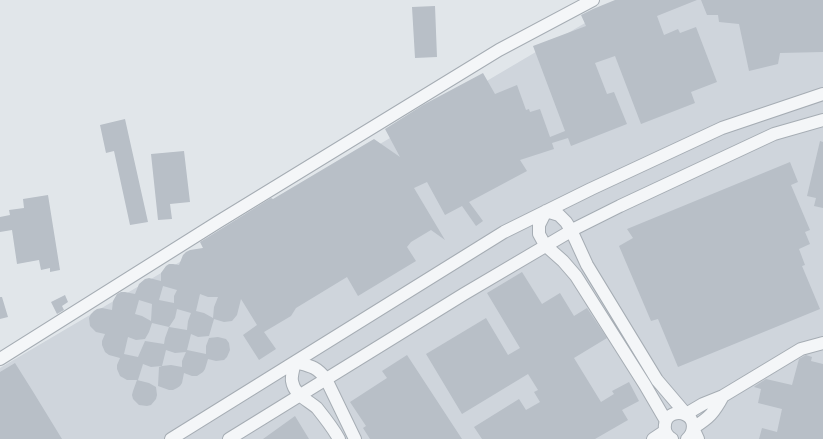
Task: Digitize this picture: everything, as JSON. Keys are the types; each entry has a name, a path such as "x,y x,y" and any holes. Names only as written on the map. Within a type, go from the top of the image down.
{"street":[{"path":"0,359 218,222 499,50 593,0"},
{"path":"171,439 504,232 591,189 722,128 823,94"},
{"path":"229,439 571,230 774,134 823,120"},
{"path":"546,211 559,215 566,222 587,265 657,380 690,418 696,434"},
{"path":"546,211 539,225 539,234 545,245 563,261 576,276 645,385 668,431"},
{"path":"668,431 668,417 675,413 686,414 703,404 723,396 801,349 823,343"},
{"path":"295,362 312,366 326,379 355,439"},
{"path":"295,362 292,381 296,390 316,408 339,439"},
{"path":"687,439 692,433 696,434 716,408 723,396"},
{"path":"652,439 668,431"}],"shaded area":[{"path":"624,0 823,0 823,439 0,439 0,368"}],"building":[{"path":"615,0 697,0 657,16 664,35 678,29 680,33 696,27 717,82 691,92 695,103 641,124 615,56 595,63 607,94 614,92 627,124 571,146 568,138 552,143 554,149 520,160 527,171 469,202 483,221 476,226 462,206 445,215 427,182 414,188 445,240 431,230 411,242 407,247 416,261 358,296 347,277 296,308 291,316 264,332 276,349 259,360 243,335 257,325 241,299 237,315 232,321 224,322 214,319 209,336 198,337 191,334 187,350 206,354 206,346 209,338 218,337 226,339 229,343 230,350 224,360 216,361 208,359 205,369 197,376 184,373 182,383 173,390 158,386 159,367 162,366 151,367 143,364 138,380 127,380 120,376 117,365 120,358 109,355 105,352 102,341 105,334 96,332 90,326 89,318 94,311 102,308 112,310 113,301 117,294 125,292 135,294 139,284 145,279 149,278 161,281 161,273 166,266 169,264 179,265 183,255 186,252 203,248 200,242 271,198 273,199 374,139 400,157 385,129 423,105 483,73 495,94 517,85 526,110 529,109 530,112 540,109 550,137 565,131 533,46 586,26 581,15","holes":["163,286 177,290 174,296 174,303 159,300","200,294 208,297 218,297 214,307 213,318 196,311","139,300 152,304 151,321 135,314","177,309 191,313 187,330 169,327 175,318","152,323 169,327 164,344 145,341 138,357 124,354 128,337 136,340 145,339","166,350 175,353 186,352 182,361 182,367 171,365 162,366"]},
{"path":"701,0 823,0 823,52 780,53 778,64 749,71 739,24 719,22 718,15 707,15"},
{"path":"435,6 437,57 415,58 412,7"},
{"path":"125,119 148,222 130,225 114,151 106,153 100,125"},
{"path":"820,141 823,142 823,208 814,206 816,198 807,196"},
{"path":"184,151 190,202 170,204 172,219 158,220 151,154"},
{"path":"790,162 798,182 791,185 810,230 805,232 810,244 799,249 805,265 802,266 820,309 678,367 658,319 651,321 619,246 633,238 627,229"},
{"path":"48,195 60,270 50,272 50,268 41,270 39,260 17,264 12,230 0,232 0,217 10,215 9,210 24,208 23,199"},
{"path":"522,272 542,304 560,293 574,316 587,308 607,338 574,358 601,402 614,394 612,391 629,382 639,401 622,410 628,420 595,439 482,439 474,427 519,399 526,410 540,402 534,392 538,390 528,374 462,414 426,354 486,318 508,355 520,348 487,293"},
{"path":"65,295 68,302 62,306 64,310 57,314 51,302"},
{"path":"0,297 2,297 8,317 0,319"},
{"path":"407,355 462,439 370,439 363,428 366,426 350,402 387,378 382,371"},
{"path":"806,355 812,357 811,361 823,364 823,439 759,439 762,428 777,432 782,409 758,403 761,389 754,387 766,379 792,385 799,359"},
{"path":"15,363 62,439 0,439 0,372"},
{"path":"137,380 149,383 156,387 156,399 151,405 139,405 133,399 132,395"},
{"path":"295,416 309,439 263,439"}]}
